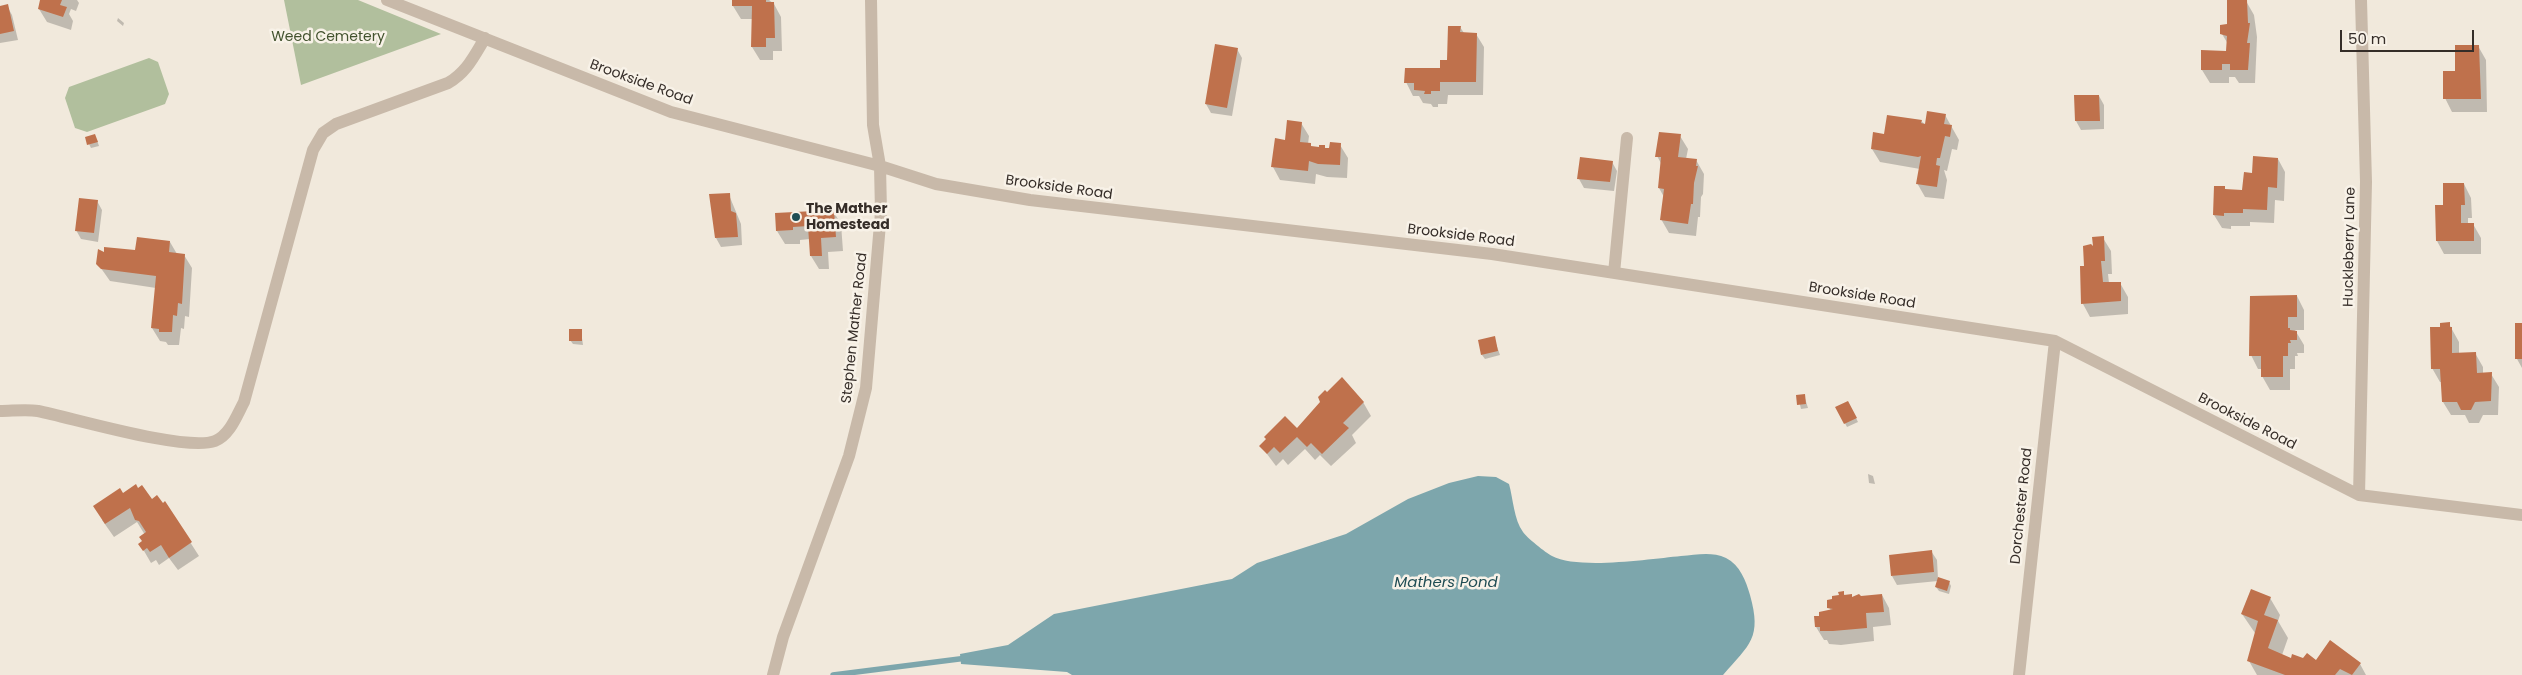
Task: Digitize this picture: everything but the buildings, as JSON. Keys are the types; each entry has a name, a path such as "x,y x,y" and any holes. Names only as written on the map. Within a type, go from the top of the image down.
{"street":[{"name":"Brookside Road","path":"386,0 671,112 880,166 936,184 1030,200 1492,254 2055,341 2359,496 2522,515"},
{"name":"Stephen Mather Road","path":"773,675 783,637 849,456 863,406 881,212 880,166 873,125 871,0"},
{"name":"Huckleberry Lane","path":"2359,496 2366,182 2361,0"},
{"path":"0,411 36,411 106,428 191,443 215,441 225,433 244,402 312,150 323,133 336,124 453,80 466,70 485,38"},
{"path":"1614,273 1627,138"},
{"name":"Dorchester Road","path":"2019,675 2055,341"}],"green space":[{"name":"Weed Cemetery","path":"284,0 358,0 441,34 301,85"},
{"path":"149,58 158,62 169,94 165,104 87,132 75,128 65,98 69,87"}],"water":[{"name":"Mathers Pond","path":"1478,476 1496,477 1509,484 1520,527 1532,541 1552,556 1564,560 1596,563 1709,554 1731,561 1739,569 1744,579 1753,610 1754,631 1747,647 1723,675 1072,675 1067,672 961,664 960,654 1008,645 1054,614 1232,579 1257,563 1346,534 1408,499 1449,483"}],"waterway":[{"path":"833,675 967,658"}],"place":[{"name":"The Mather Homestead","path":"796,217"}]}
